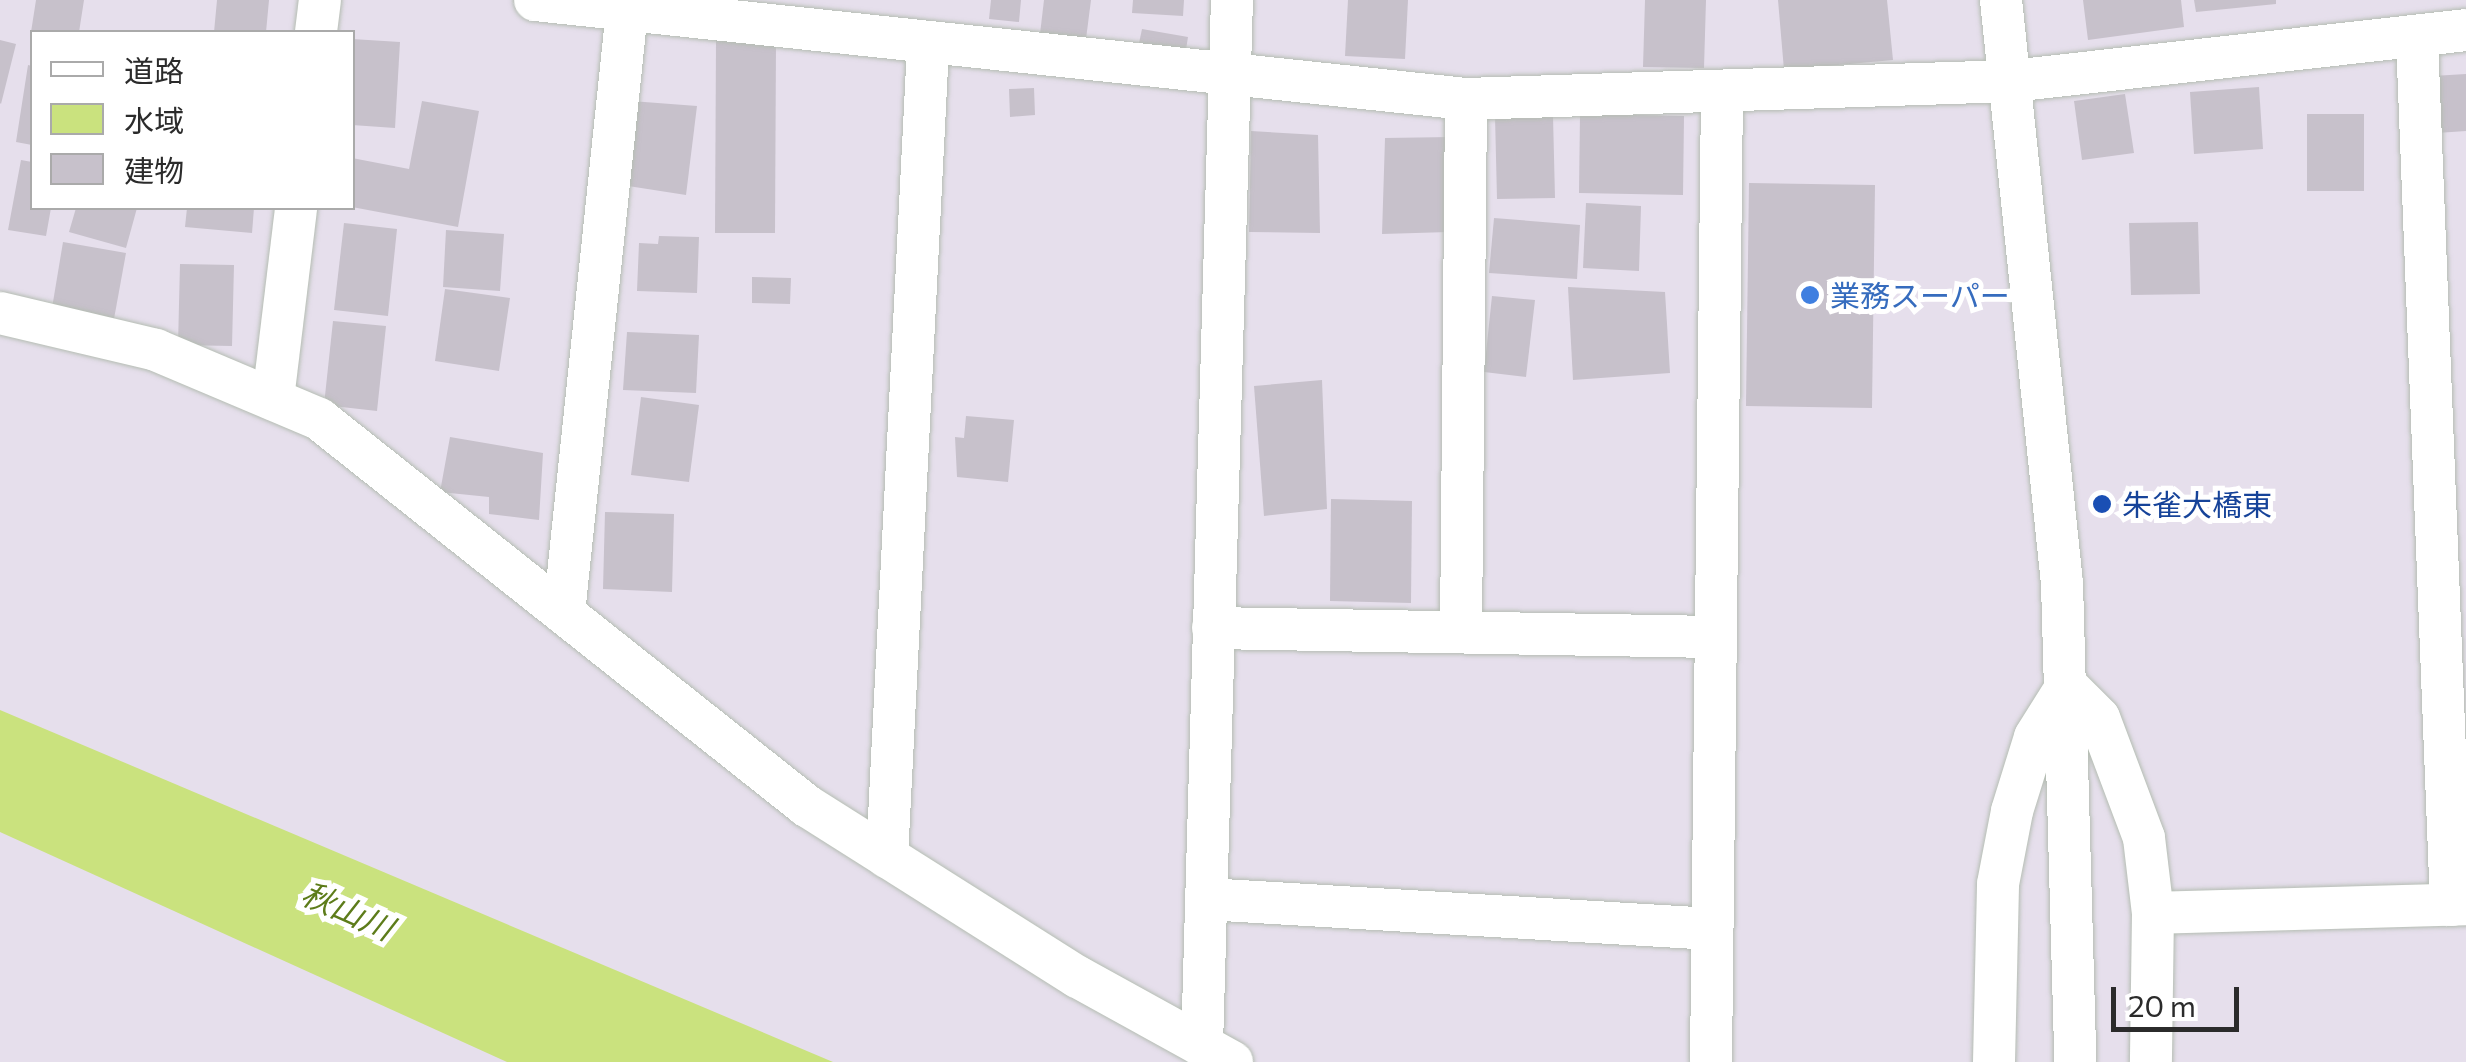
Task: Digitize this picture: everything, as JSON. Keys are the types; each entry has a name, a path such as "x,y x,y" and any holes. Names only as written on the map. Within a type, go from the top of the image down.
{"street":[{"path":"316,30 320,0"},
{"path":"535,0 1226,79 1466,99 1722,96 2012,81 2417,39 2466,30"},
{"path":"1217,1054 1206,899 1226,79 1232,0"},
{"path":"2000,0 2012,81 2067,686 2075,1062"},
{"path":"564,613 628,11"},
{"path":"2153,913 2459,904 2417,39"},
{"path":"887,857 928,47"},
{"path":"1711,1062 1722,96"},
{"path":"1461,632 1466,99"},
{"path":"273,399 296,210"},
{"path":"0,314 156,350 319,419 807,806 1217,1054"},
{"path":"1212,628 1716,637"},
{"path":"2067,686 2099,718 2124,770 2153,913 2151,1062"},
{"path":"1994,1062 1998,884 2012,812 2035,737 2067,686"},
{"path":"1206,899 1712,928"}],"water":[{"name":"秋山川","path":"0,710 833,1062 507,1062 0,832"}],"building":[{"path":"36,0 84,0 79,30 31,30"},
{"path":"217,0 269,0 266,30 214,30"},
{"path":"991,0 1021,0 1019,22 989,19"},
{"path":"1044,0 1091,0 1086,39 1040,34"},
{"path":"1133,0 1184,0 1183,16 1132,13"},
{"path":"1348,0 1408,0 1405,59 1345,56"},
{"path":"1645,0 1706,0 1704,68 1643,67"},
{"path":"1778,0 1887,0 1893,60 1784,70"},
{"path":"2083,0 2181,0 2184,27 2088,40"},
{"path":"2194,0 2276,0 2276,4 2196,12"},
{"path":"1142,29 1188,37 1185,56 1138,48"},
{"path":"355,39 400,42 395,128 355,125"},
{"path":"0,40 16,44 1,104 0,103"},
{"path":"716,40 776,40 775,233 715,233"},
{"path":"28,65 30,145 16,142"},
{"path":"2466,74 2466,131 2437,133 2433,76"},
{"path":"2259,87 2263,149 2194,154 2190,92"},
{"path":"1034,88 1035,115 1010,117 1009,89"},
{"path":"2125,94 2134,153 2082,160 2074,101"},
{"path":"618,100 697,106 686,195 609,183"},
{"path":"422,101 479,111 458,227 355,208 355,159 409,169"},
{"path":"1580,114 1684,116 1683,195 1579,193"},
{"path":"2307,114 2364,114 2364,191 2307,191"},
{"path":"1495,116 1553,116 1555,198 1497,199"},
{"path":"1251,131 1318,135 1320,233 1249,232"},
{"path":"1451,137 1449,232 1382,234 1385,138"},
{"path":"21,160 30,162 30,210 51,210 46,236 8,230"},
{"name":"業務スーパー","path":"1749,183 1875,185 1872,408 1746,406"},
{"path":"1586,203 1641,206 1639,271 1583,268"},
{"path":"75,210 136,210 126,248 69,232"},
{"path":"187,210 254,210 252,233 185,227"},
{"path":"1494,218 1580,225 1577,279 1489,273"},
{"path":"2198,222 2200,294 2131,295 2129,223"},
{"path":"344,223 397,229 388,316 334,310"},
{"path":"446,230 504,234 500,291 443,287"},
{"path":"659,236 699,237 697,293 637,291 639,243 658,244"},
{"path":"63,242 126,253 114,319 52,308"},
{"path":"180,264 234,265 232,346 178,345"},
{"path":"752,277 791,278 790,304 752,303"},
{"path":"1568,287 1665,292 1670,373 1573,380"},
{"path":"445,289 510,298 499,371 435,361"},
{"path":"1492,296 1535,300 1526,377 1484,372"},
{"path":"333,321 386,326 377,411 324,405"},
{"path":"627,332 699,335 696,393 623,390"},
{"path":"1322,380 1327,509 1264,516 1254,386"},
{"path":"641,397 699,405 689,482 631,475"},
{"path":"966,416 1014,420 1008,482 957,477 955,437 964,438"},
{"path":"450,437 543,453 539,520 489,514 489,497 440,492"},
{"path":"1331,499 1412,501 1411,603 1330,601"},
{"path":"605,512 674,514 672,592 603,589"}],"place":[{"name":"業務スーパー","path":"1810,295"},
{"name":"朱雀大橋東","path":"2102,504"}]}
